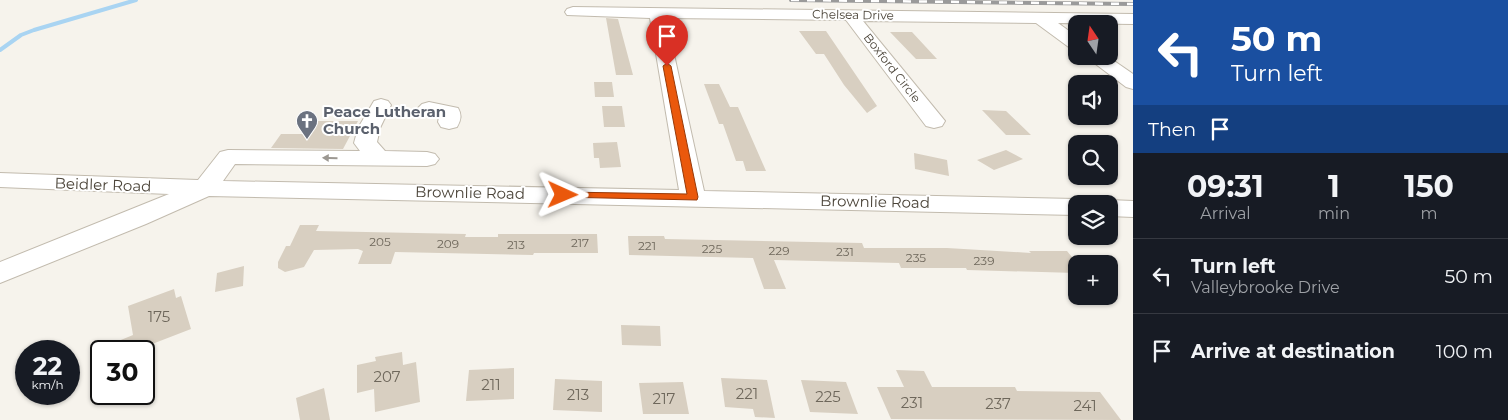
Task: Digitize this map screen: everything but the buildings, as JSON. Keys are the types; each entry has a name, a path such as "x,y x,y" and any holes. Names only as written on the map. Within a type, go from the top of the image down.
{"street":[{"name":"Chelsea Drive","path":"573,12 1133,19"},
{"path":"657,13 693,197"},
{"name":"Boxford Circle","path":"850,15 934,121"},
{"path":"1039,18 1068,38"},
{"path":"1107,65 1133,83"},
{"path":"379,159 365,143 369,128 381,105"},
{"path":"429,108 450,113 449,122"},
{"path":"205,188 228,156 427,160"},
{"name":"Beidler Road","path":"0,180 205,188"},
{"name":"Brownlie Road","path":"0,273 137,218 205,188 693,197 1068,207"},
{"path":"1118,208 1133,209"}],"waterway":[{"path":"0,50 21,35 34,30 136,0"}],"railway":[{"path":"791,0 1133,4"}],"place":[{"name":"Peace Lutheran Church","path":"307,140"}],"route":[{"path":"563,195 693,197 667,66"}]}
